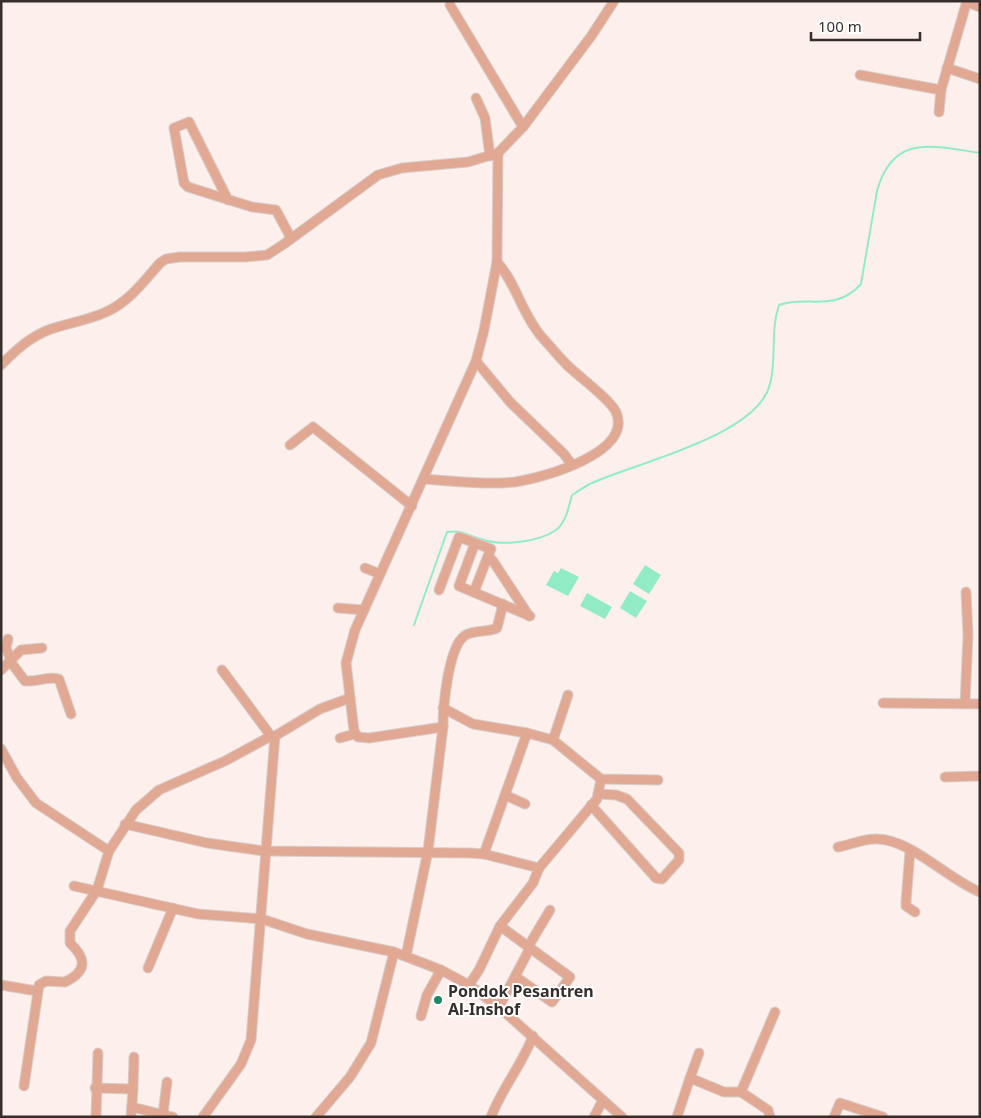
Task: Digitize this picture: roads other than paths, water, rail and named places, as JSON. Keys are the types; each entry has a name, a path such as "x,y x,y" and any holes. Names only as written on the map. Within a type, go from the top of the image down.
{"street":[{"path":"1,365 25,343 43,332 106,313 128,298 160,263 166,259 180,256 258,256 274,252 378,175 389,170 468,162 494,155 523,128 594,33 614,1"},
{"path":"939,112 940,90 967,2 980,7"},
{"path":"450,5 523,128"},
{"path":"947,68 980,79"},
{"path":"860,75 940,90"},
{"path":"355,734 346,673 348,654 364,610 476,361 497,262 494,155 485,118 476,98"},
{"path":"228,200 189,122 174,128 184,183 188,187 228,200 276,210 291,238"},
{"path":"423,479 479,483 514,482 552,473 595,454 608,444 618,427 617,414 614,408 565,363 530,321 507,274 497,262"},
{"path":"476,361 510,402 564,454 572,465"},
{"path":"290,444 310,428 317,429 411,508"},
{"path":"439,590 459,537 491,549 474,592"},
{"path":"475,543 459,586 530,616 494,561 488,556"},
{"path":"365,568 380,574"},
{"path":"965,703 968,635 966,592"},
{"path":"406,956 428,852 443,727 446,685 462,637 497,628 503,604"},
{"path":"338,608 364,610"},
{"path":"8,639 6,648 11,660 26,681 49,677 59,679 72,714"},
{"path":"1,670 21,650 42,648"},
{"path":"203,1117 241,1064 250,1045 262,920 264,851 273,736 222,670"},
{"path":"553,740 568,695"},
{"path":"24,1086 37,991 42,982 65,982 80,969 82,958 70,943 69,935 97,890 109,851 136,810 159,790 225,761 327,706 350,698"},
{"path":"883,703 980,704"},
{"path":"443,708 473,724 527,733 553,740 601,779 658,780"},
{"path":"340,738 355,734 368,738 443,727"},
{"path":"484,854 527,733"},
{"path":"1,749 36,803 109,851"},
{"path":"946,777 980,776"},
{"path":"469,985 479,970 500,926 533,883 539,868 592,805 598,794 601,779"},
{"path":"592,805 656,878 662,879 679,860 681,855 627,799 616,795 598,794"},
{"path":"506,795 525,804"},
{"path":"125,824 207,843 264,851 484,854 539,868"},
{"path":"838,848 874,838 895,842 959,883 980,892"},
{"path":"910,851 906,906 914,912"},
{"path":"74,886 198,914 262,920 307,934 394,952 441,970 469,985 499,1007 622,1117"},
{"path":"148,968 173,908"},
{"path":"499,1007 550,910"},
{"path":"500,926 569,976 570,979 552,1002 516,977"},
{"path":"316,1117 350,1077 371,1043 394,952"},
{"path":"421,1016 427,995 441,970"},
{"path":"1,985 37,991"},
{"path":"741,1092 775,1012"},
{"path":"491,1117 505,1086 525,1057 532,1036"},
{"path":"96,1117 98,1053"},
{"path":"677,1117 700,1053"},
{"path":"131,1117 134,1057"},
{"path":"690,1078 724,1092 741,1092 768,1110 770,1117"},
{"path":"163,1114 167,1082"},
{"path":"96,1088 133,1089"},
{"path":"594,1117 603,1100"},
{"path":"834,1117 840,1103 883,1117"},
{"path":"132,1107 173,1117"}],"waterway":[{"path":"414,625 447,532 462,533 501,543 521,542 549,534 562,523 567,514 572,495 592,483 693,446 743,419 761,402 770,384 776,315 779,305 790,302 831,301 851,293 861,284 877,191 884,172 893,160 904,152 917,148 946,148 980,153"}],"place":[{"name":"Pondok Pesantren Al-Inshof","path":"438,1000"}]}
